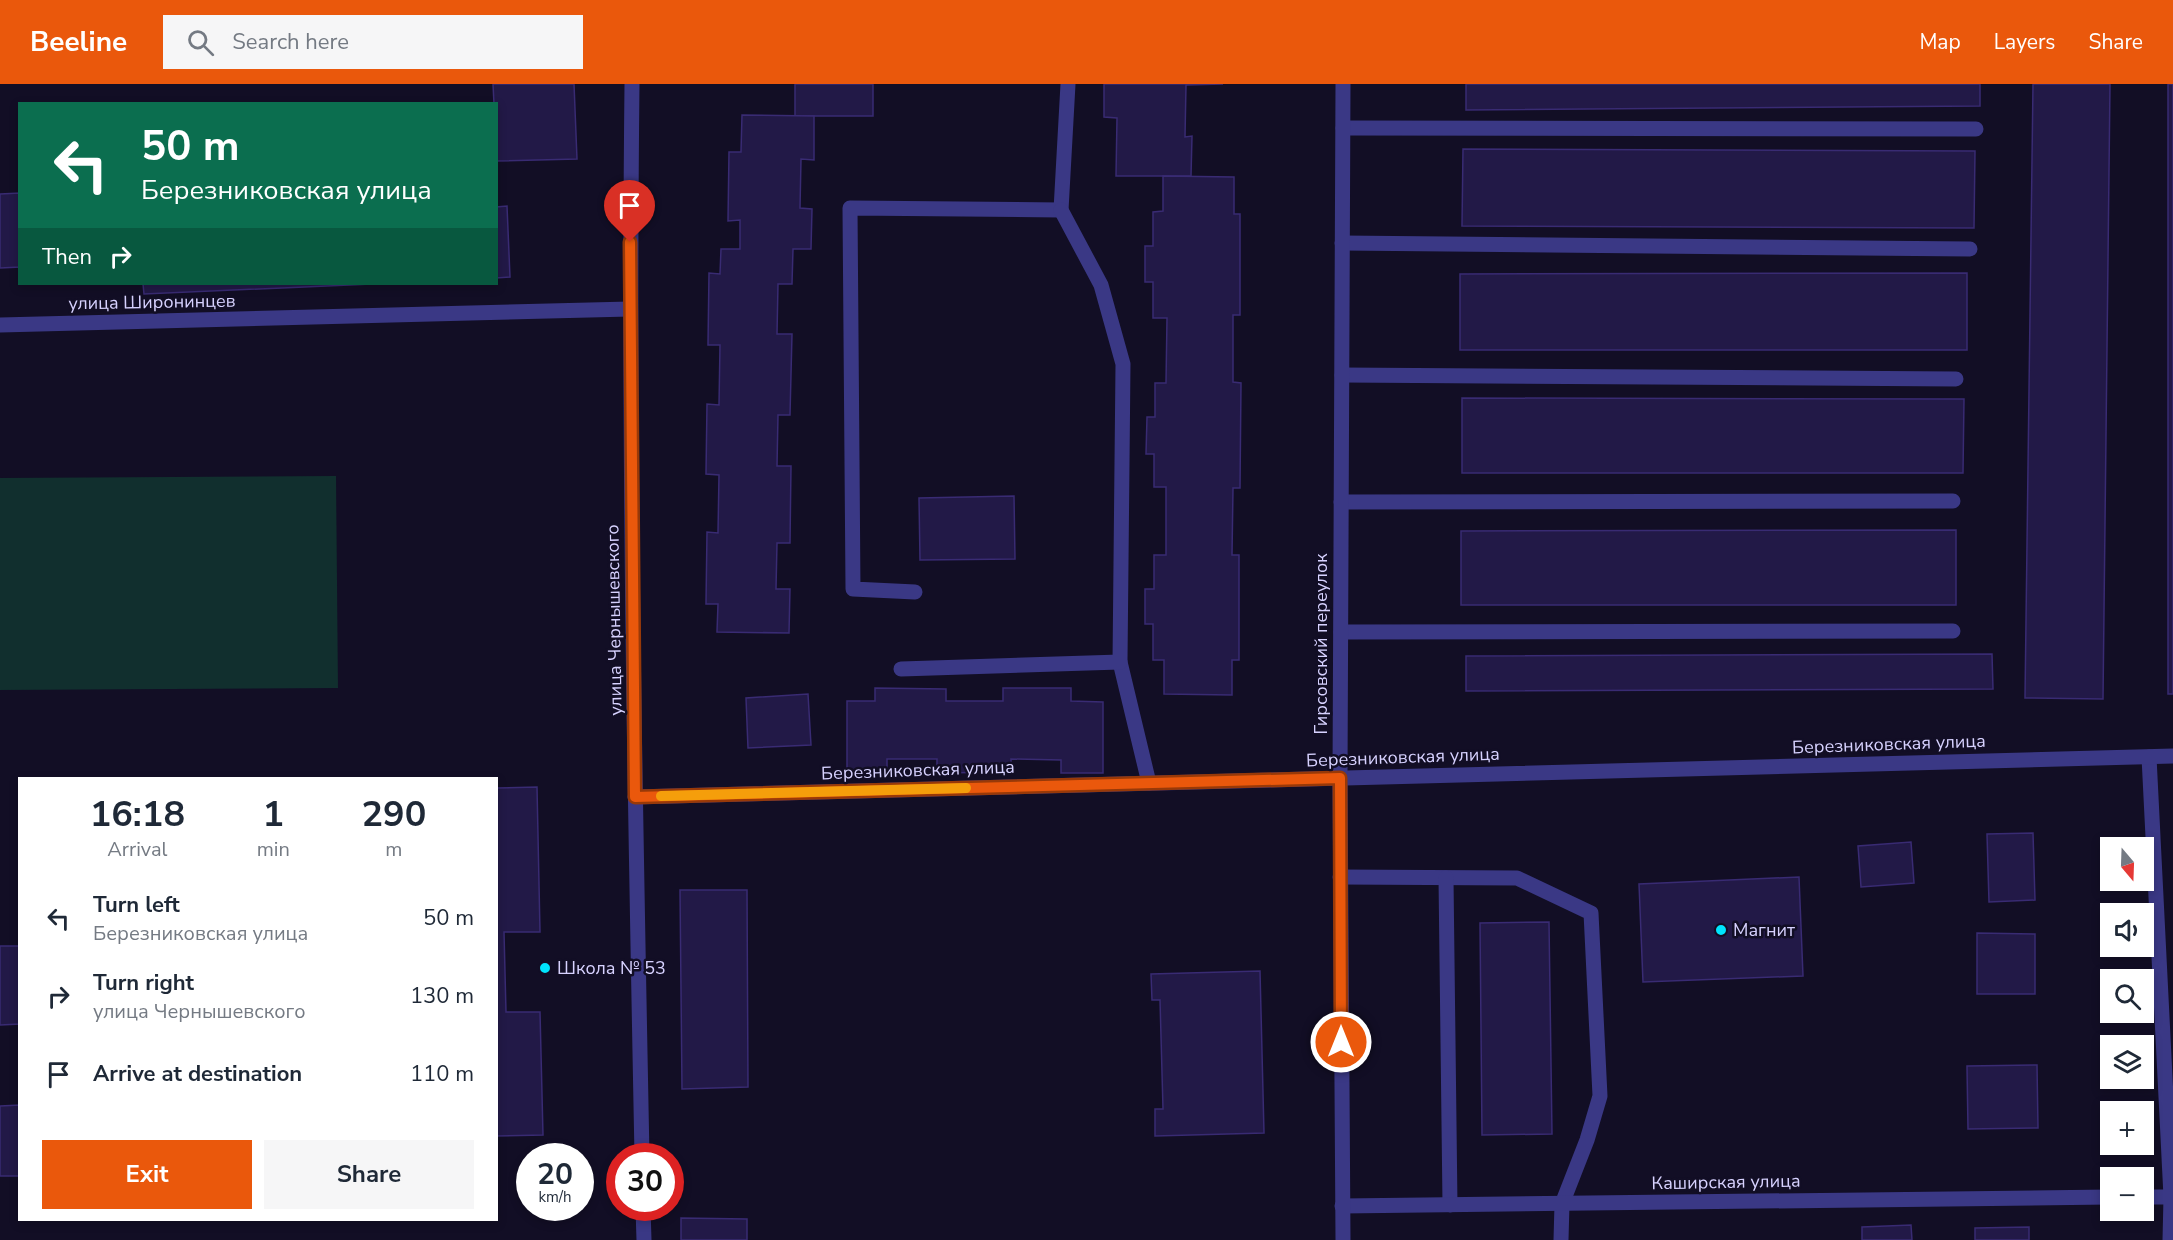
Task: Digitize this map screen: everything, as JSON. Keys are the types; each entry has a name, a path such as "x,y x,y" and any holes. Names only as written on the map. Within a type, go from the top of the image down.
{"street":[{"name":"улица Чернышевского","path":"632,84 630,309 635,797 642,1143"},
{"path":"1068,84 1061,210 1101,285 1123,364 1119,662 1149,783"},
{"name":"Гирсовский переулок","path":"1343,84 1340,778 1343,1240"},
{"path":"1343,128 1976,129"},
{"path":"915,592 853,589 850,208 1061,210"},
{"path":"1342,243 1970,249"},
{"name":"улица Широнинцев","path":"0,325 630,309"},
{"path":"1342,375 1956,379"},
{"path":"1341,502 1953,501"},
{"path":"1341,632 1953,631"},
{"path":"901,669 1119,662"},
{"path":"2149,756 2172,1197 2170,1240"},
{"name":"Березниковская улица","path":"635,797 2173,756"},
{"path":"1340,877 1517,878 1591,913 1600,1096 1587,1140 1562,1204 1562,1240"},
{"path":"1446,878 1450,1205"},
{"name":"Каширская улица","path":"1342,1206 2100,1197"},
{"path":"2154,1197 2172,1197"},
{"path":"643,1221 644,1240"}],"green space":[{"path":"336,476 338,688 0,690 0,478"}],"building":[{"path":"493,84 574,84 577,159 498,161 498,102 494,102"},
{"path":"795,84 873,84 873,116 795,116"},
{"path":"1104,84 1223,84 1186,85 1185,137 1192,136 1191,176 1116,176 1117,118 1104,117"},
{"path":"1466,84 1980,84 1980,106 1466,110"},
{"path":"2033,84 2110,84 2103,699 2025,698"},
{"path":"2168,84 2173,84 2173,694 2168,694"},
{"path":"742,115 814,116 814,160 801,159 800,208 812,209 811,249 793,249 792,284 778,284 777,334 792,334 790,415 778,415 777,466 791,466 790,543 777,543 776,589 790,589 789,633 717,632 718,604 706,604 707,532 718,533 719,475 706,474 707,404 719,405 720,345 708,345 709,273 720,274 721,249 740,249 740,220 728,221 729,152 741,152"},
{"path":"1463,149 1975,151 1974,228 1462,226"},
{"path":"1163,176 1234,177 1234,214 1240,214 1240,315 1233,315 1233,382 1241,383 1240,488 1233,488 1232,555 1239,555 1239,660 1232,660 1232,695 1164,694 1164,660 1153,660 1153,624 1145,624 1145,589 1154,589 1154,555 1166,555 1166,487 1154,487 1154,454 1146,454 1147,417 1155,417 1155,383 1166,383 1167,318 1153,318 1153,282 1145,282 1145,246 1153,246 1153,212 1163,211"},
{"path":"18,193 18,267 0,268 0,194"},
{"path":"507,206 510,277 498,278 498,207"},
{"path":"1967,273 1967,350 1460,350 1460,274"},
{"path":"143,285 349,285 144,294"},
{"path":"1462,398 1964,399 1963,473 1462,473"},
{"path":"1014,496 1015,559 920,560 919,498"},
{"path":"1956,530 1956,605 1461,605 1461,531"},
{"path":"1992,654 1993,689 1466,691 1466,656"},
{"path":"875,688 946,689 946,701 1003,701 1003,688 1071,688 1071,701 1103,702 1103,773 1061,773 1061,760 1011,759 1011,772 937,773 937,759 887,759 887,773 847,773 847,701 875,701"},
{"path":"808,694 811,745 748,748 746,698"},
{"path":"537,787 540,932 504,932 506,1012 540,1012 543,1135 498,1136 498,788"},
{"path":"2033,833 2035,900 1989,902 1987,834"},
{"path":"1911,842 1914,883 1861,887 1858,846"},
{"name":"Магнит","path":"1799,877 1803,976 1643,982 1639,884"},
{"path":"680,890 747,890 748,1087 682,1089"},
{"path":"1549,922 1552,1134 1482,1135 1480,923"},
{"path":"1977,933 2035,934 2035,994 1977,994"},
{"path":"0,946 18,946 18,1024 0,1025"},
{"path":"1260,971 1264,1133 1155,1136 1155,1109 1163,1109 1160,1000 1152,1000 1151,974"},
{"path":"2037,1065 2038,1128 1968,1129 1967,1066"},
{"path":"18,1105 18,1176 0,1176 0,1106"},
{"path":"684,1218 747,1219 747,1240 681,1240 681,1221 684,1221"},
{"path":"1911,1225 1912,1240 1862,1240 1862,1227"},
{"path":"2029,1227 2029,1240 1975,1240 1975,1228"}],"slow traffic":[{"path":"661,796 966,788"}],"place":[{"name":"Магнит","path":"1721,930"},
{"name":"Школа № 53","path":"545,968"}],"route":[{"path":"630,242 635,797 1340,778 1341,1042"}]}
